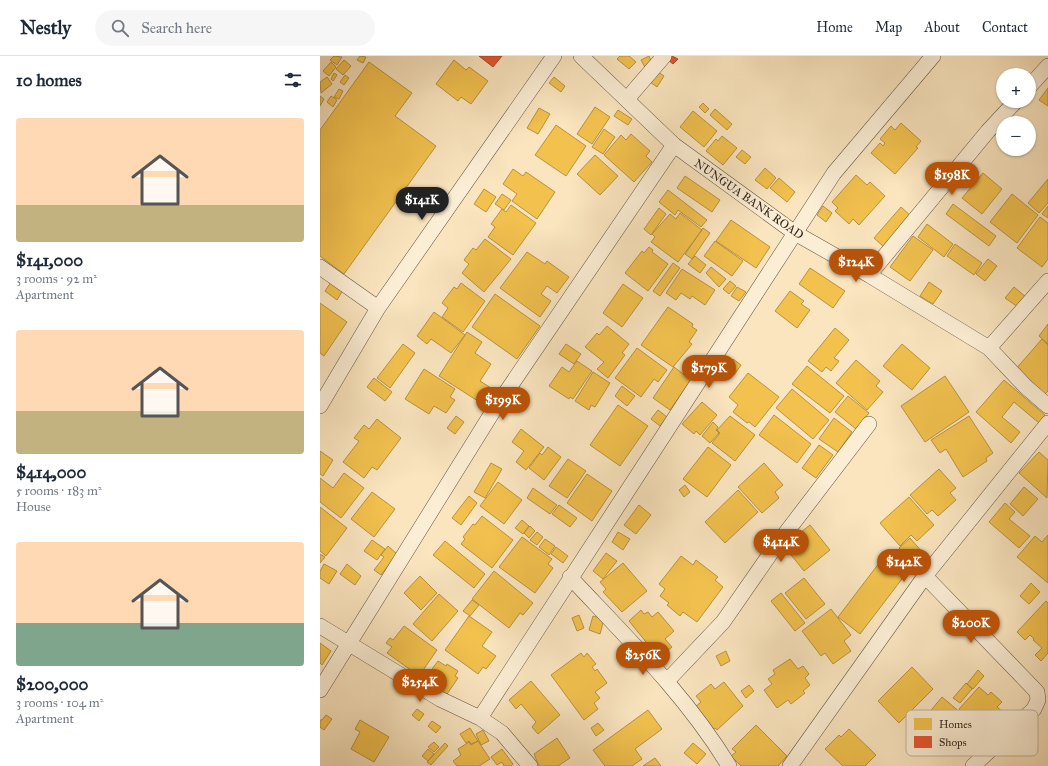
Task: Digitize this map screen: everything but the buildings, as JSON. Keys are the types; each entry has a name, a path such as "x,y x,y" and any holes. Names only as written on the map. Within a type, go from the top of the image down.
{"street":[{"path":"320,406 378,308 554,56"},
{"name":"NUNGUA BANK ROAD","path":"581,56 674,145 795,233 869,275 990,348 1026,387 1048,406"},
{"path":"627,99 664,56"},
{"path":"480,718 570,577 834,173 933,56"},
{"path":"1036,79 1048,66"},
{"path":"869,275 988,131 1009,108"},
{"path":"320,690 492,413 674,145"},
{"path":"320,267 378,308"},
{"path":"990,348 1048,281"},
{"path":"790,766 925,576 1048,423"},
{"path":"667,681 723,622 776,548 869,424"},
{"path":"925,576 1037,692 1038,700 1033,710"},
{"path":"570,577 667,681 712,738 729,766"},
{"path":"320,626 440,699 480,718 502,733 530,766"},
{"path":"973,766 984,756"}]}
